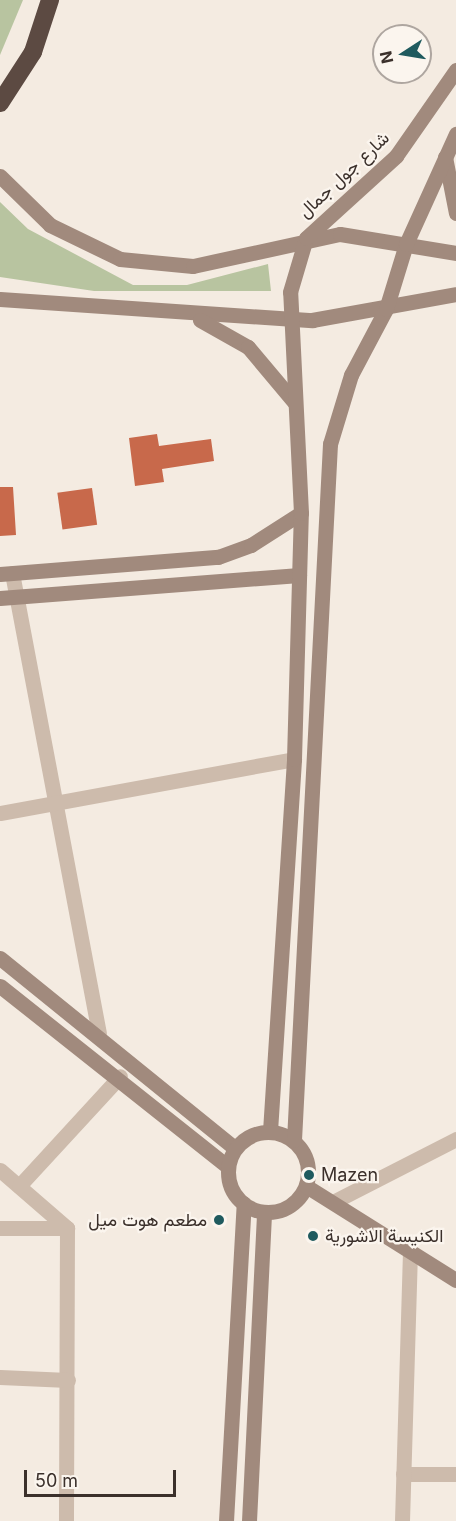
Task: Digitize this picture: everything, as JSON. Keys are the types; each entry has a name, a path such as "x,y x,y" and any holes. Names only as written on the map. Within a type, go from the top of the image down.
{"highway":[{"path":"0,103 33,52 50,0"}],"street":[{"name":"شارع جول جمال","path":"270,1131 294,759 301,513 297,406 289,320 290,292 306,238 396,156 456,70"},
{"path":"294,1140 270,1131 251,1135 235,1148 228,1167 231,1188 244,1204 264,1212 294,1203 306,1186 308,1166 294,1140 330,444 351,375 386,309 406,244 456,134"},
{"path":"445,156 456,213"},
{"path":"0,176 50,225 120,259 193,266 306,238 362,236 456,253"},
{"path":"0,298 188,315 289,320 386,309 456,294"},
{"path":"188,315 248,347 297,406"},
{"path":"99,1033 7,597 6,574 218,557 251,545 301,513"},
{"path":"7,597 299,576"},
{"path":"0,813 294,759"},
{"path":"0,958 99,1033 235,1148"},
{"path":"0,986 120,1076 228,1167"},
{"path":"19,1186 120,1076"},
{"path":"333,1202 456,1139"},
{"path":"0,1170 67,1228 66,1521"},
{"path":"306,1186 456,1280"},
{"path":"226,1521 244,1204"},
{"path":"249,1521 264,1212"},
{"path":"0,1228 67,1228"},
{"path":"402,1521 410,1251"},
{"path":"0,1377 68,1380"},
{"path":"403,1474 456,1474"}],"green space":[{"path":"0,0 23,0 0,55"},
{"path":"0,202 28,229 133,285 187,285 268,264 271,291 94,291 0,277"}],"building":[{"path":"157,434 159,446 211,439 214,461 162,469 164,482 135,486 129,438"},
{"path":"0,487 13,487 16,535 0,536"},
{"path":"92,488 97,525 62,530 57,493"}],"place":[{"name":"Mazen","path":"309,1175"},
{"name":"مطعم هوت ميل","path":"219,1220"},
{"name":"الكنيسة الاشورية","path":"313,1236"}]}
